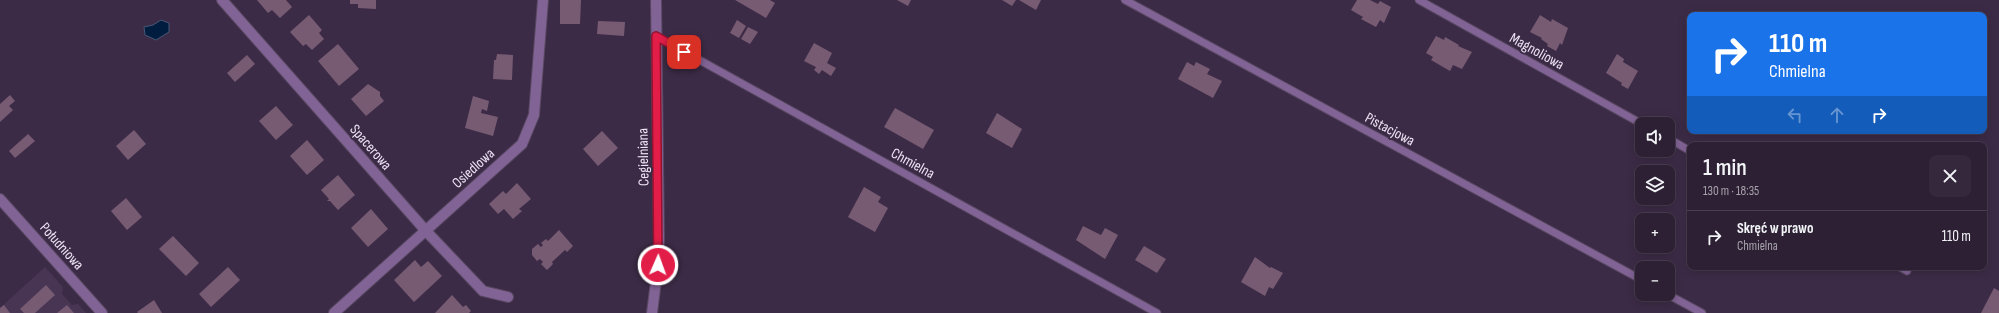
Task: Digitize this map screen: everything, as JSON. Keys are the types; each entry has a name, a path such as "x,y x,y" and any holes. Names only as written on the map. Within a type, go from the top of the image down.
{"street":[{"name":"Spacerowa","path":"222,0 426,231 483,291 508,297"},
{"name":"Osiedlowa","path":"334,313 522,144 534,115 543,0"},
{"name":"Cegielniana","path":"652,313 658,265 659,240 656,0"},
{"name":"Południowa","path":"0,199 102,313"}],"lane":[{"name":"Pistacjowa","path":"1126,0 1635,276"},
{"name":"Magnoliowa","path":"1419,0 1635,120"},
{"name":"Chmielna","path":"656,36 1158,313"},
{"path":"1675,142 1687,148"},
{"path":"1675,298 1702,313"}],"shaded area":[{"path":"45,267 63,287 62,294 72,305 78,304 86,313 0,313 0,308"}],"water":[{"path":"161,20 169,23 169,32 156,40 145,35 144,27 153,25"}],"building":[{"path":"257,0 286,0 292,7 280,18 272,10 268,13"},
{"path":"350,0 376,0 376,9 358,8 358,4 350,4"},
{"path":"560,0 581,0 580,24 560,24"},
{"path":"735,0 770,0 775,3 766,18"},
{"path":"897,0 911,0 908,6"},
{"path":"1002,0 1016,0 1012,6"},
{"path":"1019,0 1041,0 1036,10"},
{"path":"1357,0 1370,0 1378,4 1380,1 1391,7 1384,23 1380,20 1376,27 1361,19 1363,17 1351,10"},
{"path":"309,15 322,30 319,33 324,39 312,50 306,44 303,46 290,32"},
{"path":"1540,15 1551,22 1552,19 1568,28 1562,45 1560,43 1556,51 1547,46 1548,44 1541,39 1542,38 1530,32"},
{"path":"737,20 746,26 739,38 730,33"},
{"path":"598,21 625,22 624,36 597,34"},
{"path":"748,27 758,32 750,44 741,39"},
{"path":"1436,36 1444,40 1445,37 1459,45 1458,46 1472,52 1462,69 1453,65 1450,71 1431,60 1433,57 1426,53"},
{"path":"814,43 832,53 827,63 836,68 831,76 822,70 819,74 814,70 816,67 804,61"},
{"path":"338,44 359,69 339,86 318,61"},
{"path":"497,54 513,55 512,80 493,79 494,60 496,60"},
{"path":"1617,54 1624,59 1623,62 1638,71 1628,89 1621,85 1622,83 1606,73"},
{"path":"247,55 255,64 235,82 227,73"},
{"path":"1187,62 1194,66 1196,62 1210,69 1207,74 1222,81 1213,98 1178,79"},
{"path":"368,84 380,92 380,96 384,101 366,116 351,99"},
{"path":"10,95 15,101 9,106 13,110 0,122 0,104"},
{"path":"473,96 489,101 487,111 482,109 481,113 498,117 493,136 465,128"},
{"path":"276,106 293,125 276,140 259,121"},
{"path":"895,108 934,130 923,149 884,127"},
{"path":"997,113 1022,129 1012,148 986,133"},
{"path":"134,130 146,144 128,160 116,146"},
{"path":"602,131 618,148 598,166 583,149"},
{"path":"28,134 35,141 15,158 9,151"},
{"path":"307,140 324,160 307,175 290,156"},
{"path":"338,175 355,195 338,210 330,201 327,201 329,199 321,190"},
{"path":"517,183 531,199 519,209 522,211 513,219 504,209 498,214 489,204 503,191 506,194"},
{"path":"864,187 881,197 878,202 888,208 875,232 848,217"},
{"path":"126,198 142,217 127,230 111,211"},
{"path":"371,209 388,229 368,247 351,228"},
{"path":"1083,226 1101,235 1105,228 1118,235 1105,259 1076,240"},
{"path":"559,230 573,246 567,252 565,250 552,262 553,264 547,270 541,264 543,262 540,259 537,261 532,255 532,249 538,244 541,247 543,245 541,243 546,239 548,241"},
{"path":"173,236 199,263 186,276 159,249"},
{"path":"1144,246 1166,259 1157,273 1135,260"},
{"path":"1255,257 1270,268 1271,267 1283,273 1273,289 1269,287 1265,296 1241,282"},
{"path":"415,260 421,267 428,261 442,276 414,302 394,280"},
{"path":"228,267 240,280 211,307 199,294"},
{"path":"46,285 55,295 35,313 24,313 20,309"},
{"path":"1994,288 1999,291 1999,313 1981,313"},
{"path":"452,295 463,307 466,305 471,311 469,313 435,313"},
{"path":"154,300 162,313 137,312"},
{"path":"4,305 10,313 0,313 0,308"},
{"path":"67,305 74,313 57,313"}],"route":[{"path":"658,265 659,240 656,36 684,52"}]}
